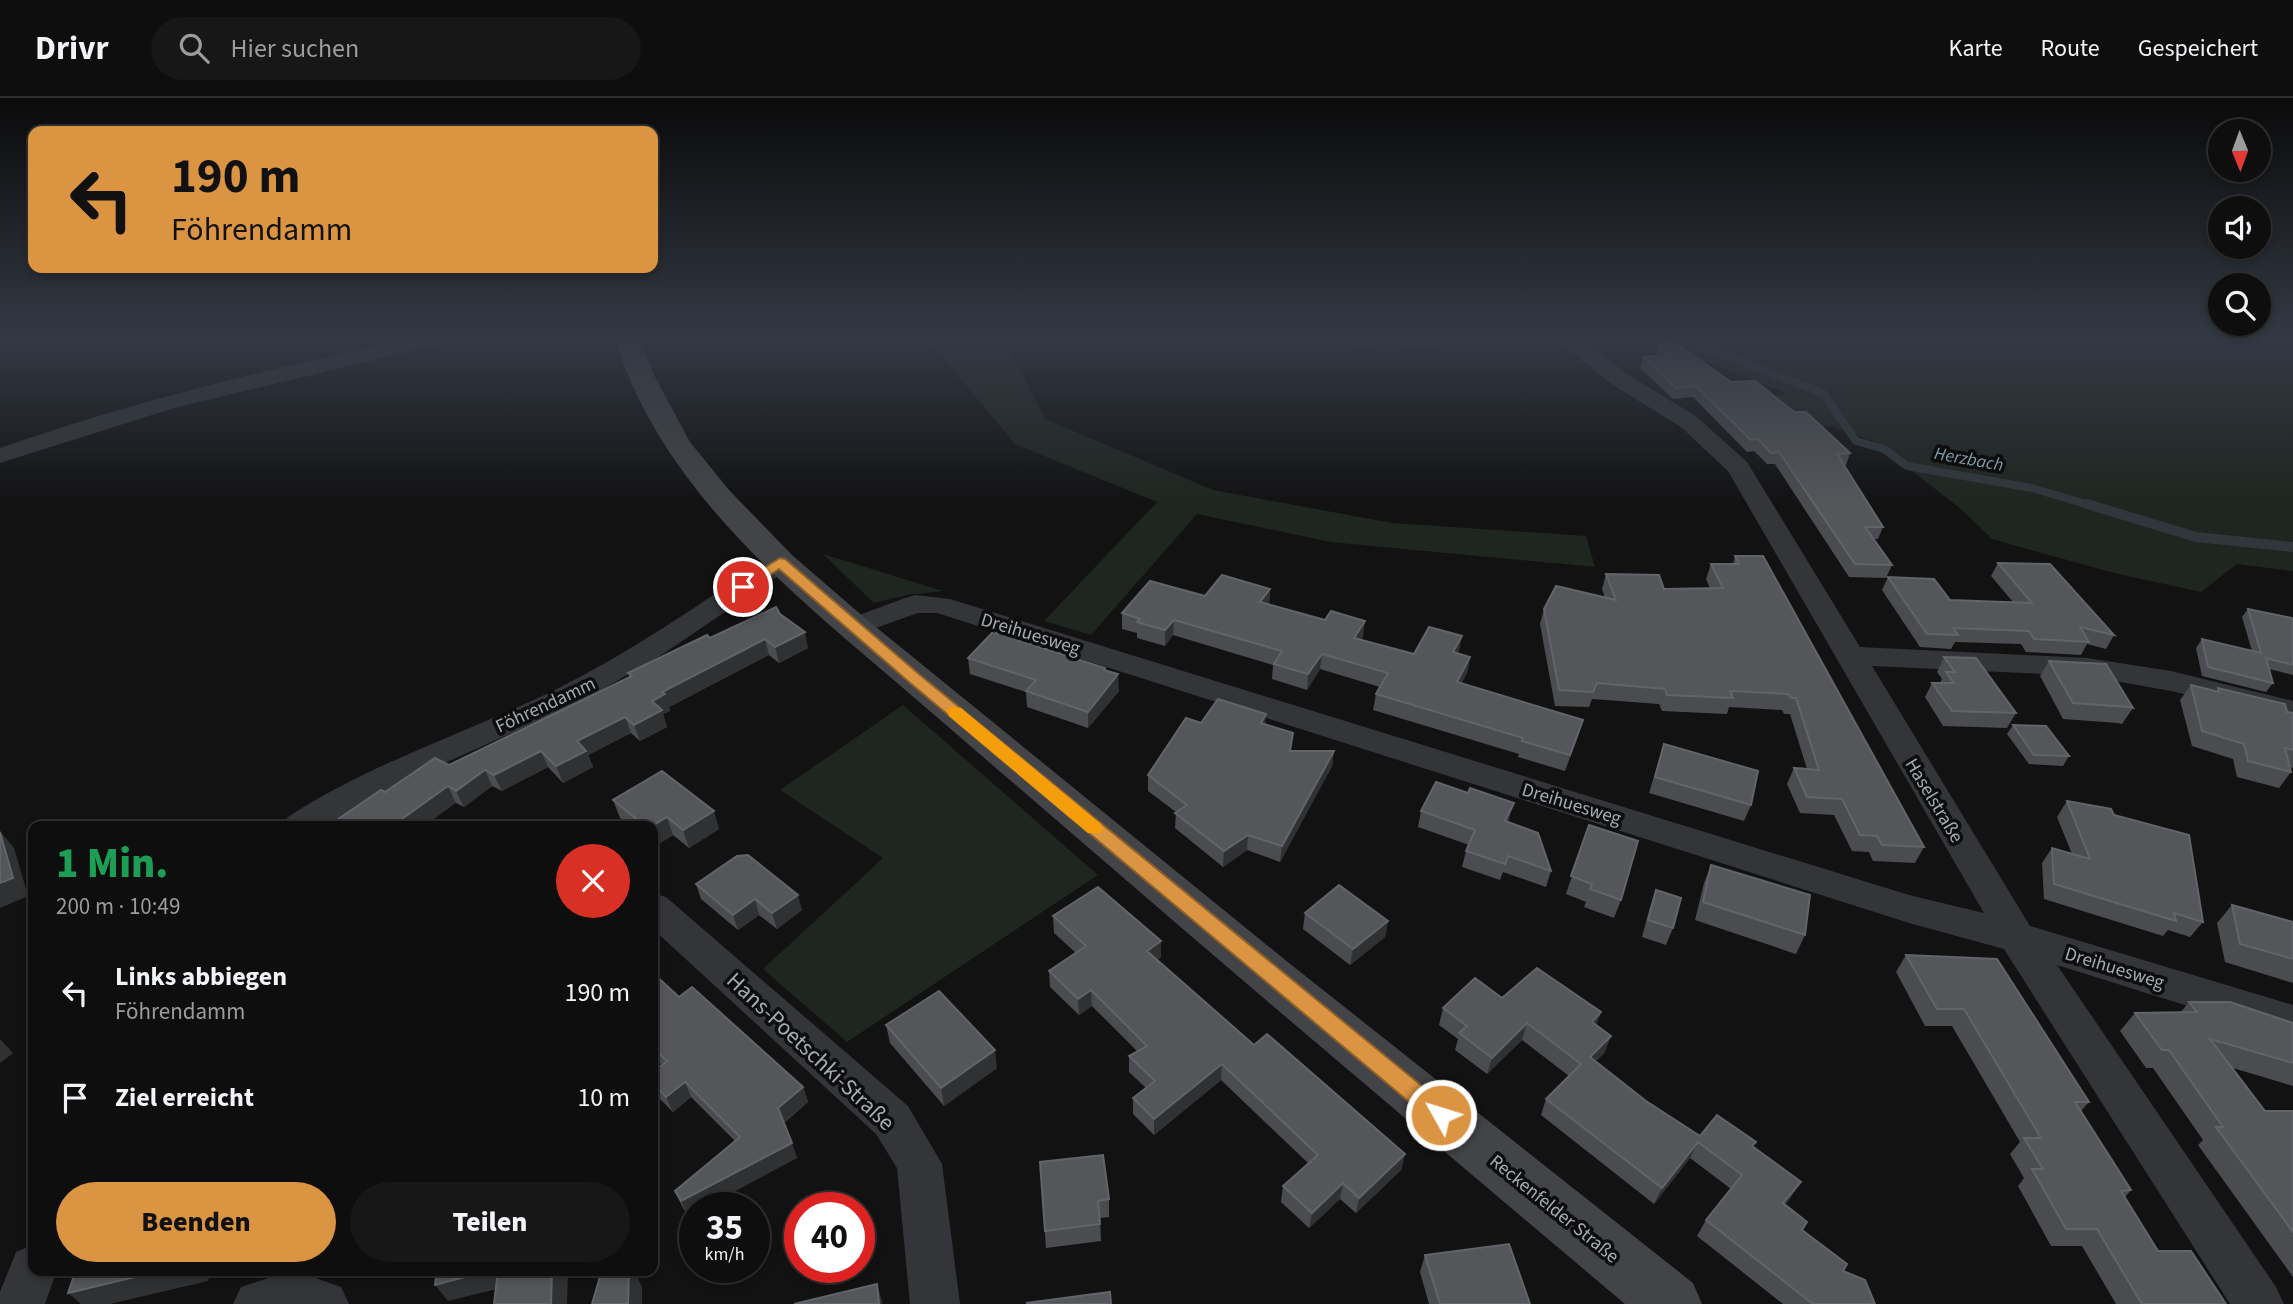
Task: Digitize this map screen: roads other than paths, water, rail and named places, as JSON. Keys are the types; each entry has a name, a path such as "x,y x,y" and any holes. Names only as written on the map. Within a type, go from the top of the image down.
{"street":[{"path":"0,456 160,404 206,392"},
{"name":"Reckenfelder Straße","path":"650,392 677,445 718,497 780,562 853,627 1272,977 1672,1304"},
{"name":"Haselstraße","path":"1641,392 1689,422 1738,467 2017,937 2259,1304"},
{"name":"Föhrendamm","path":"307,821 335,800 431,754 566,697 687,626 780,562"},
{"name":"Dreihuesweg","path":"853,627 915,604 940,604 1909,909 2017,937 2293,1022"},
{"path":"1849,656 2087,667 2171,681 2293,711"},
{"name":"Hans-Poetschki-Straße","path":"658,911 892,1119 919,1164 935,1304"},
{"path":"20,1304 30,1276"},
{"path":"258,1304 293,1295 324,1304"}],"waterway":[{"name":"Herzbach","path":"1821,392 1856,441 1884,449 1907,466 2032,488 2093,506"},
{"name":"Herzbach","path":"2087,504 2196,537 2293,547"}]}
